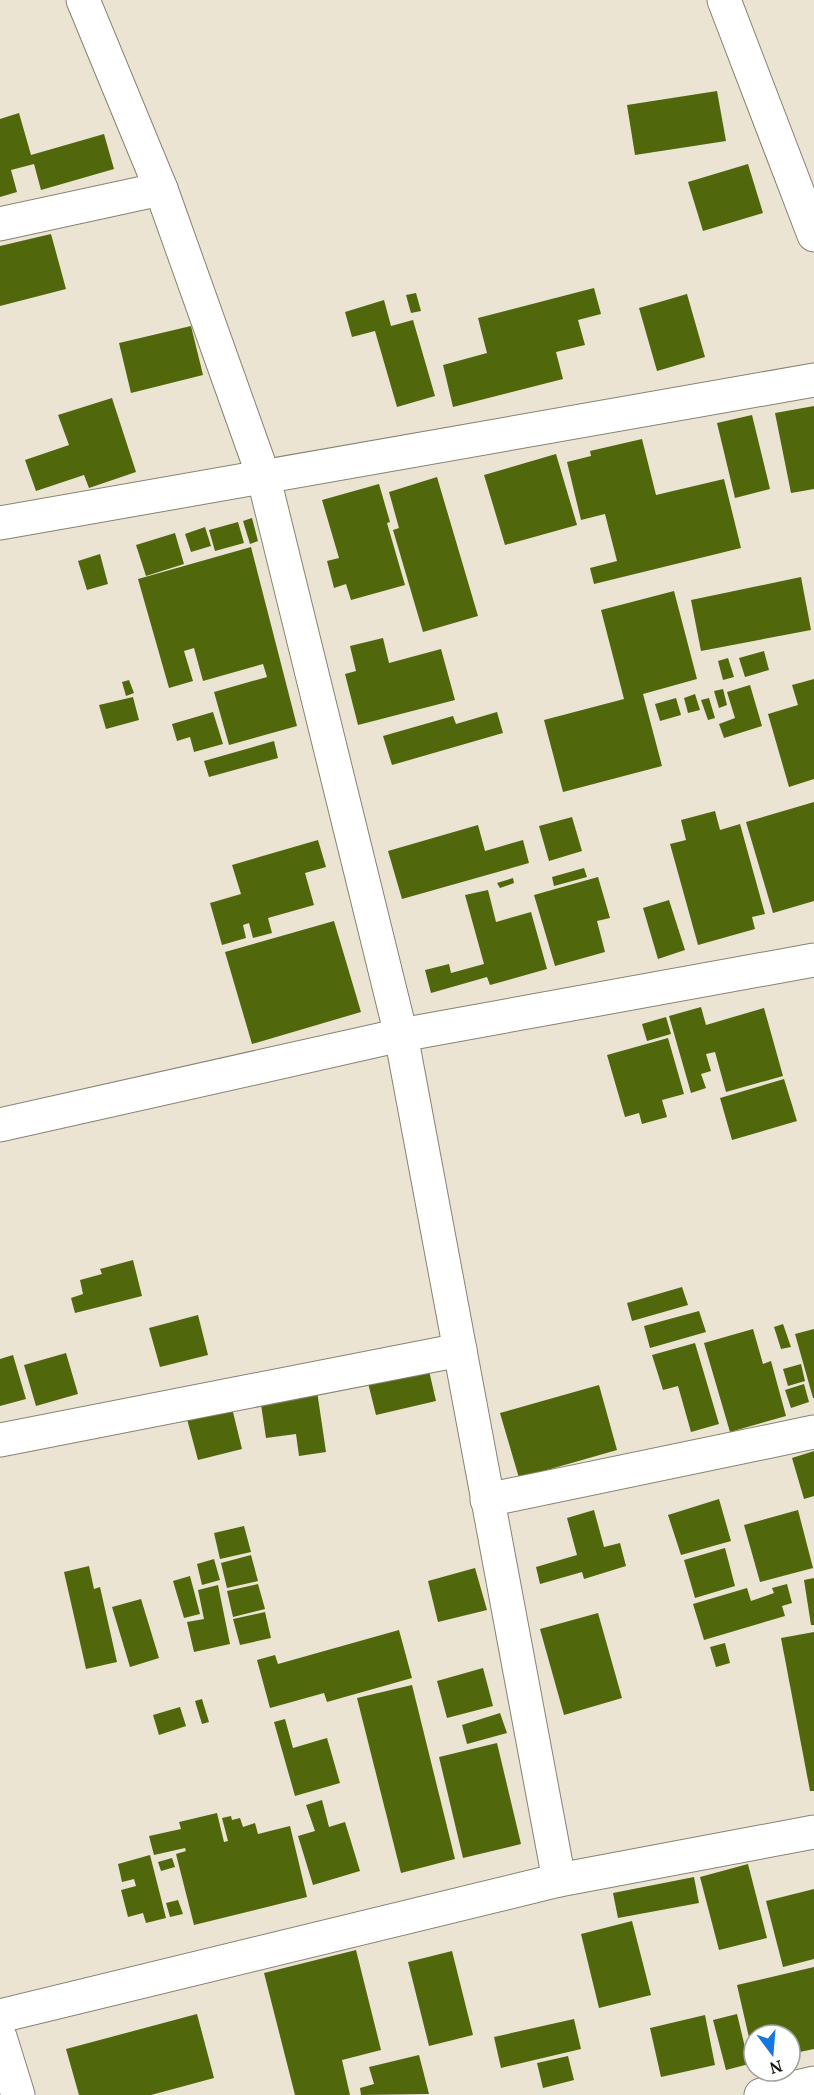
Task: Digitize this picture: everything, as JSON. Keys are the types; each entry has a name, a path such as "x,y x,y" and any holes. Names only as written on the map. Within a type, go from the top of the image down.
{"street":[{"path":"82,0 161,189 263,475 401,1035 559,1880"},
{"path":"724,0 814,235"},
{"path":"0,224 161,189"},
{"path":"0,523 814,380"},
{"path":"0,1125 401,1035 814,960"},
{"path":"0,1440 460,1350"},
{"path":"488,1500 814,1432"},
{"path":"0,2016 559,1880 814,1832"},
{"path":"0,2037 18,2095"},
{"path":"761,2095 814,2084"}],"building":[{"path":"717,91 726,141 635,155 627,105"},
{"path":"19,113 31,155 104,134 114,169 41,190 34,164 11,170 17,192 0,197 0,119"},
{"path":"748,164 763,213 703,231 688,182"},
{"path":"51,234 66,289 0,306 0,246"},
{"path":"594,288 601,314 578,320 585,345 556,352 563,379 453,407 443,365 487,353 478,318"},
{"path":"416,293 421,311 411,313 406,295"},
{"path":"687,294 705,357 657,371 639,308"},
{"path":"384,300 391,326 413,320 435,396 397,407 375,331 352,337 345,312"},
{"path":"191,326 203,375 131,393 119,343"},
{"path":"112,398 136,472 89,488 84,475 36,491 25,460 69,445 58,415"},
{"path":"814,406 814,489 791,493 775,413"},
{"path":"752,415 770,489 735,498 717,423"},
{"path":"642,439 656,495 724,479 741,548 594,584 590,568 617,561 605,514 581,520 567,462 591,456 590,451"},
{"path":"556,454 577,525 505,545 484,475"},
{"path":"437,477 478,616 423,632 393,530 399,528 389,492"},
{"path":"379,484 390,522 387,523 405,585 351,600 346,584 334,588 327,561 339,558 322,500"},
{"path":"252,518 258,541 250,544 243,521"},
{"path":"238,522 244,543 215,551 209,530"},
{"path":"205,527 211,546 191,552 185,534"},
{"path":"175,533 184,564 146,576 136,545"},
{"path":"251,547 297,726 229,745 214,692 267,677 263,664 203,681 194,648 184,651 193,681 169,688 138,579"},
{"path":"100,554 108,584 87,590 78,561"},
{"path":"801,577 811,630 701,651 691,600"},
{"path":"674,591 697,679 643,694 662,766 563,792 544,720 624,699 601,610"},
{"path":"383,638 389,663 441,649 455,700 358,725 345,674 356,671 350,646"},
{"path":"764,651 769,670 745,677 739,658"},
{"path":"728,658 734,677 723,680 718,661"},
{"path":"814,679 814,779 789,787 768,714 798,705 792,685"},
{"path":"129,680 134,693 126,696 122,682"},
{"path":"750,685 762,726 724,738 719,724 735,718 727,692"},
{"path":"723,689 727,705 719,708 714,691"},
{"path":"695,694 700,710 688,713 684,698"},
{"path":"133,697 139,720 106,729 99,705"},
{"path":"676,698 681,715 660,721 655,704"},
{"path":"709,698 715,718 708,720 701,700"},
{"path":"213,712 223,744 194,752 190,737 177,741 172,724"},
{"path":"497,712 503,733 392,765 383,736 453,716 456,724"},
{"path":"274,741 278,758 209,777 204,761"},
{"path":"814,802 814,901 773,913 746,822"},
{"path":"715,811 720,830 740,824 765,914 752,917 755,929 698,945 670,844 686,840 681,820"},
{"path":"572,817 582,851 549,861 539,826"},
{"path":"478,825 485,851 523,840 529,863 402,899 388,851"},
{"path":"318,840 326,867 305,873 314,905 268,918 272,933 253,938 249,923 243,925 246,938 222,945 210,903 241,894 232,865"},
{"path":"584,868 587,877 554,886 552,877"},
{"path":"598,877 610,918 597,921 605,952 555,966 534,895"},
{"path":"513,878 514,883 500,888 497,883"},
{"path":"488,890 496,922 531,912 547,969 490,985 487,977 431,993 425,970 449,964 451,973 484,964 465,895"},
{"path":"669,900 685,950 658,959 643,908"},
{"path":"334,921 361,1012 252,1044 225,952"},
{"path":"701,1007 706,1025 764,1008 783,1076 726,1092 715,1052 706,1054 711,1071 701,1074 706,1088 691,1093 669,1016"},
{"path":"666,1017 671,1034 647,1041 642,1024"},
{"path":"668,1038 684,1094 662,1100 667,1117 642,1124 639,1113 625,1117 607,1055"},
{"path":"784,1079 797,1121 732,1140 720,1098"},
{"path":"133,1260 142,1296 75,1313 71,1298 83,1294 80,1280 102,1274 100,1269"},
{"path":"682,1287 688,1305 632,1321 627,1303"},
{"path":"699,1311 706,1332 650,1348 644,1326"},
{"path":"198,1315 208,1355 160,1367 149,1328"},
{"path":"783,1324 791,1347 781,1349 774,1327"},
{"path":"753,1329 763,1364 771,1361 786,1416 730,1432 704,1343"},
{"path":"814,1329 814,1398 813,1398 795,1334"},
{"path":"695,1343 719,1424 691,1432 678,1386 663,1390 652,1355"},
{"path":"66,1353 78,1394 36,1406 24,1365"},
{"path":"13,1355 26,1399 0,1406 0,1359"},
{"path":"427,1362 436,1401 376,1415 366,1375"},
{"path":"801,1364 805,1381 788,1386 783,1369"},
{"path":"316,1384 326,1452 299,1456 296,1434 266,1438 259,1391"},
{"path":"804,1384 809,1402 791,1408 785,1390"},
{"path":"599,1385 617,1450 519,1478 500,1413"},
{"path":"232,1408 242,1449 198,1460 187,1419"},
{"path":"814,1451 814,1496 804,1499 792,1458"},
{"path":"719,1499 731,1541 681,1555 668,1515"},
{"path":"594,1510 604,1547 620,1543 626,1566 584,1579 582,1572 540,1584 536,1567 577,1555 567,1518"},
{"path":"798,1510 813,1568 760,1582 744,1525"},
{"path":"244,1526 251,1552 220,1559 214,1533"},
{"path":"725,1548 735,1586 695,1598 684,1560"},
{"path":"251,1555 258,1581 227,1588 221,1563"},
{"path":"214,1559 220,1580 202,1585 197,1564"},
{"path":"89,1566 94,1589 100,1587 117,1662 86,1669 64,1572"},
{"path":"475,1568 487,1610 438,1622 428,1581"},
{"path":"190,1576 200,1614 184,1618 173,1581"},
{"path":"814,1578 814,1625 811,1625 804,1580"},
{"path":"258,1584 265,1609 233,1617 227,1591"},
{"path":"787,1584 792,1603 782,1606 785,1616 704,1640 693,1604 747,1588 751,1601 774,1593 772,1588"},
{"path":"218,1585 230,1644 194,1652 187,1622 204,1619 198,1590"},
{"path":"141,1599 159,1658 130,1667 112,1607"},
{"path":"265,1612 271,1638 240,1645 233,1619"},
{"path":"598,1613 622,1698 564,1715 540,1629"},
{"path":"399,1630 412,1678 327,1702 324,1693 270,1708 257,1660 275,1655 278,1664"},
{"path":"814,1632 814,1791 810,1791 781,1638"},
{"path":"725,1643 730,1663 716,1667 710,1647"},
{"path":"483,1668 493,1706 447,1718 437,1681"},
{"path":"412,1685 455,1859 401,1873 357,1698"},
{"path":"202,1699 209,1722 202,1724 195,1701"},
{"path":"180,1707 186,1726 159,1735 153,1715"},
{"path":"500,1713 507,1733 467,1744 462,1725"},
{"path":"285,1719 293,1748 327,1738 340,1783 295,1796 274,1722"},
{"path":"497,1743 521,1844 463,1858 439,1757"},
{"path":"322,1800 329,1827 345,1822 360,1871 313,1885 298,1836 315,1831 306,1805"},
{"path":"217,1813 224,1842 228,1841 222,1818 231,1816 232,1820 240,1818 243,1827 255,1823 258,1834 290,1826 307,1897 194,1925 176,1854 186,1851 185,1848 154,1855 149,1836 181,1829 179,1822"},
{"path":"150,1855 166,1918 146,1923 143,1913 128,1917 121,1890 136,1886 134,1879 122,1882 118,1864"},
{"path":"172,1858 175,1867 161,1871 158,1862"},
{"path":"748,1864 767,1938 719,1950 700,1877"},
{"path":"694,1877 699,1903 618,1918 613,1893"},
{"path":"814,1889 814,1959 783,1967 766,1901"},
{"path":"178,1900 183,1914 170,1917 166,1903"},
{"path":"632,1921 651,1995 599,2008 581,1934"},
{"path":"356,1950 381,2050 342,2060 350,2095 295,2095 264,1973"},
{"path":"452,1951 473,2035 429,2046 408,1962"},
{"path":"814,1967 814,2049 802,2052 802,2023 746,2023 737,1985"},
{"path":"197,2014 214,2078 151,2095 79,2095 66,2049"},
{"path":"737,2014 742,2035 742,2066 726,2070 713,2020"},
{"path":"705,2015 715,2065 661,2077 650,2028"},
{"path":"574,2019 581,2049 501,2068 494,2037"},
{"path":"419,2055 429,2094 361,2095 360,2088 374,2084 369,2067"},
{"path":"568,2056 574,2080 543,2088 537,2063"}]}
